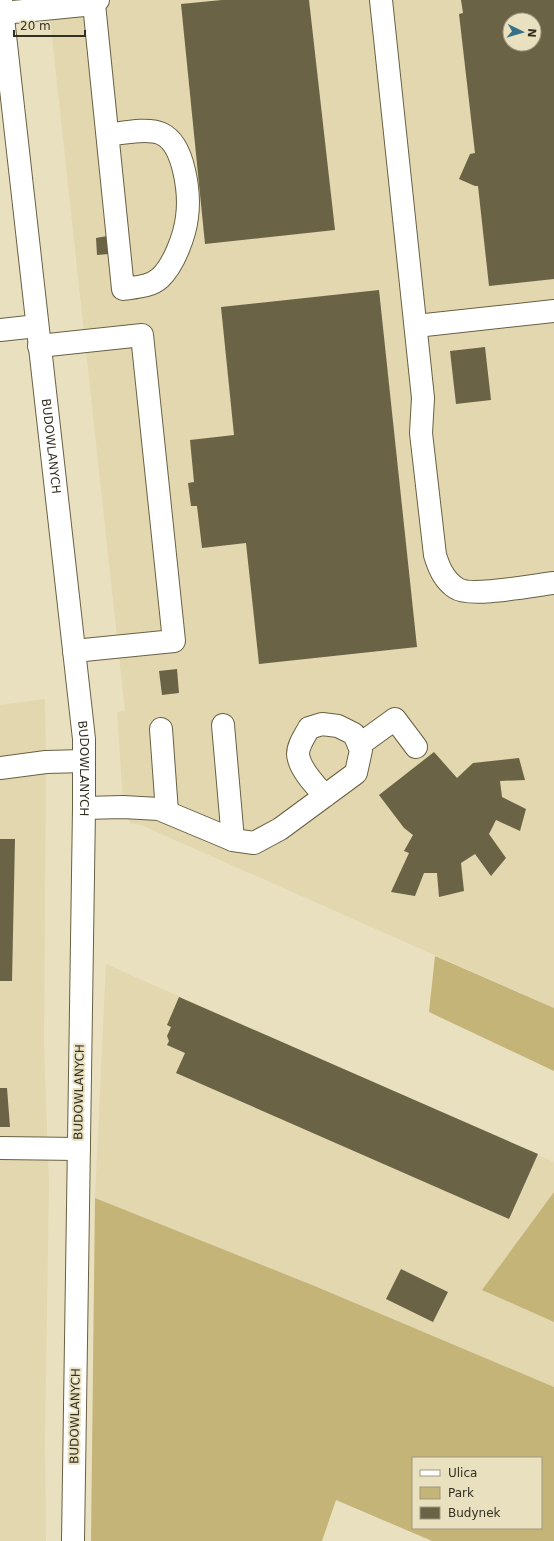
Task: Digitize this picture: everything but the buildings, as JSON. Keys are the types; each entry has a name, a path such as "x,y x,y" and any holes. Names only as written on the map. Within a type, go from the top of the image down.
{"street":[{"path":"381,0 416,326 423,398 422,433 435,555 442,573 457,589 478,592 554,583"},
{"path":"2,6 96,2 108,135 123,289 147,286 161,277 179,248 187,218 188,201 186,178 181,159 174,144 162,134 144,131 108,135"},
{"name":"BUDOWLANYCH","path":"2,6 84,739 73,1541"},
{"path":"416,326 554,311"},
{"path":"0,330 38,336 142,335 174,641 74,651"},
{"path":"359,745 395,719 416,747"},
{"path":"84,808 124,807 158,809 233,840 254,843 280,830 356,773 361,750 354,734 338,726 322,724 309,728 301,742 298,754 304,770 325,796"},
{"path":"223,725 233,840"},
{"path":"161,729 167,812"},
{"path":"0,768 46,762 84,761"},
{"path":"0,1148 78,1149"}],"shaded area":[{"path":"48,0 554,0 554,1008 141,825 131,823 124,815 117,712 125,711"},
{"path":"45,699 44,1046 49,1183 45,1441 46,1541 0,1541 0,705"},
{"path":"106,964 554,1162 554,1192 482,1290 554,1322 554,1387 317,1287 95,1198"}],"green space":[{"path":"435,956 554,1008 554,1071 429,1012"},
{"path":"554,1192 554,1322 482,1290"},
{"path":"95,1198 317,1287 554,1387 554,1541 432,1541 336,1500 322,1541 91,1541"}]}
